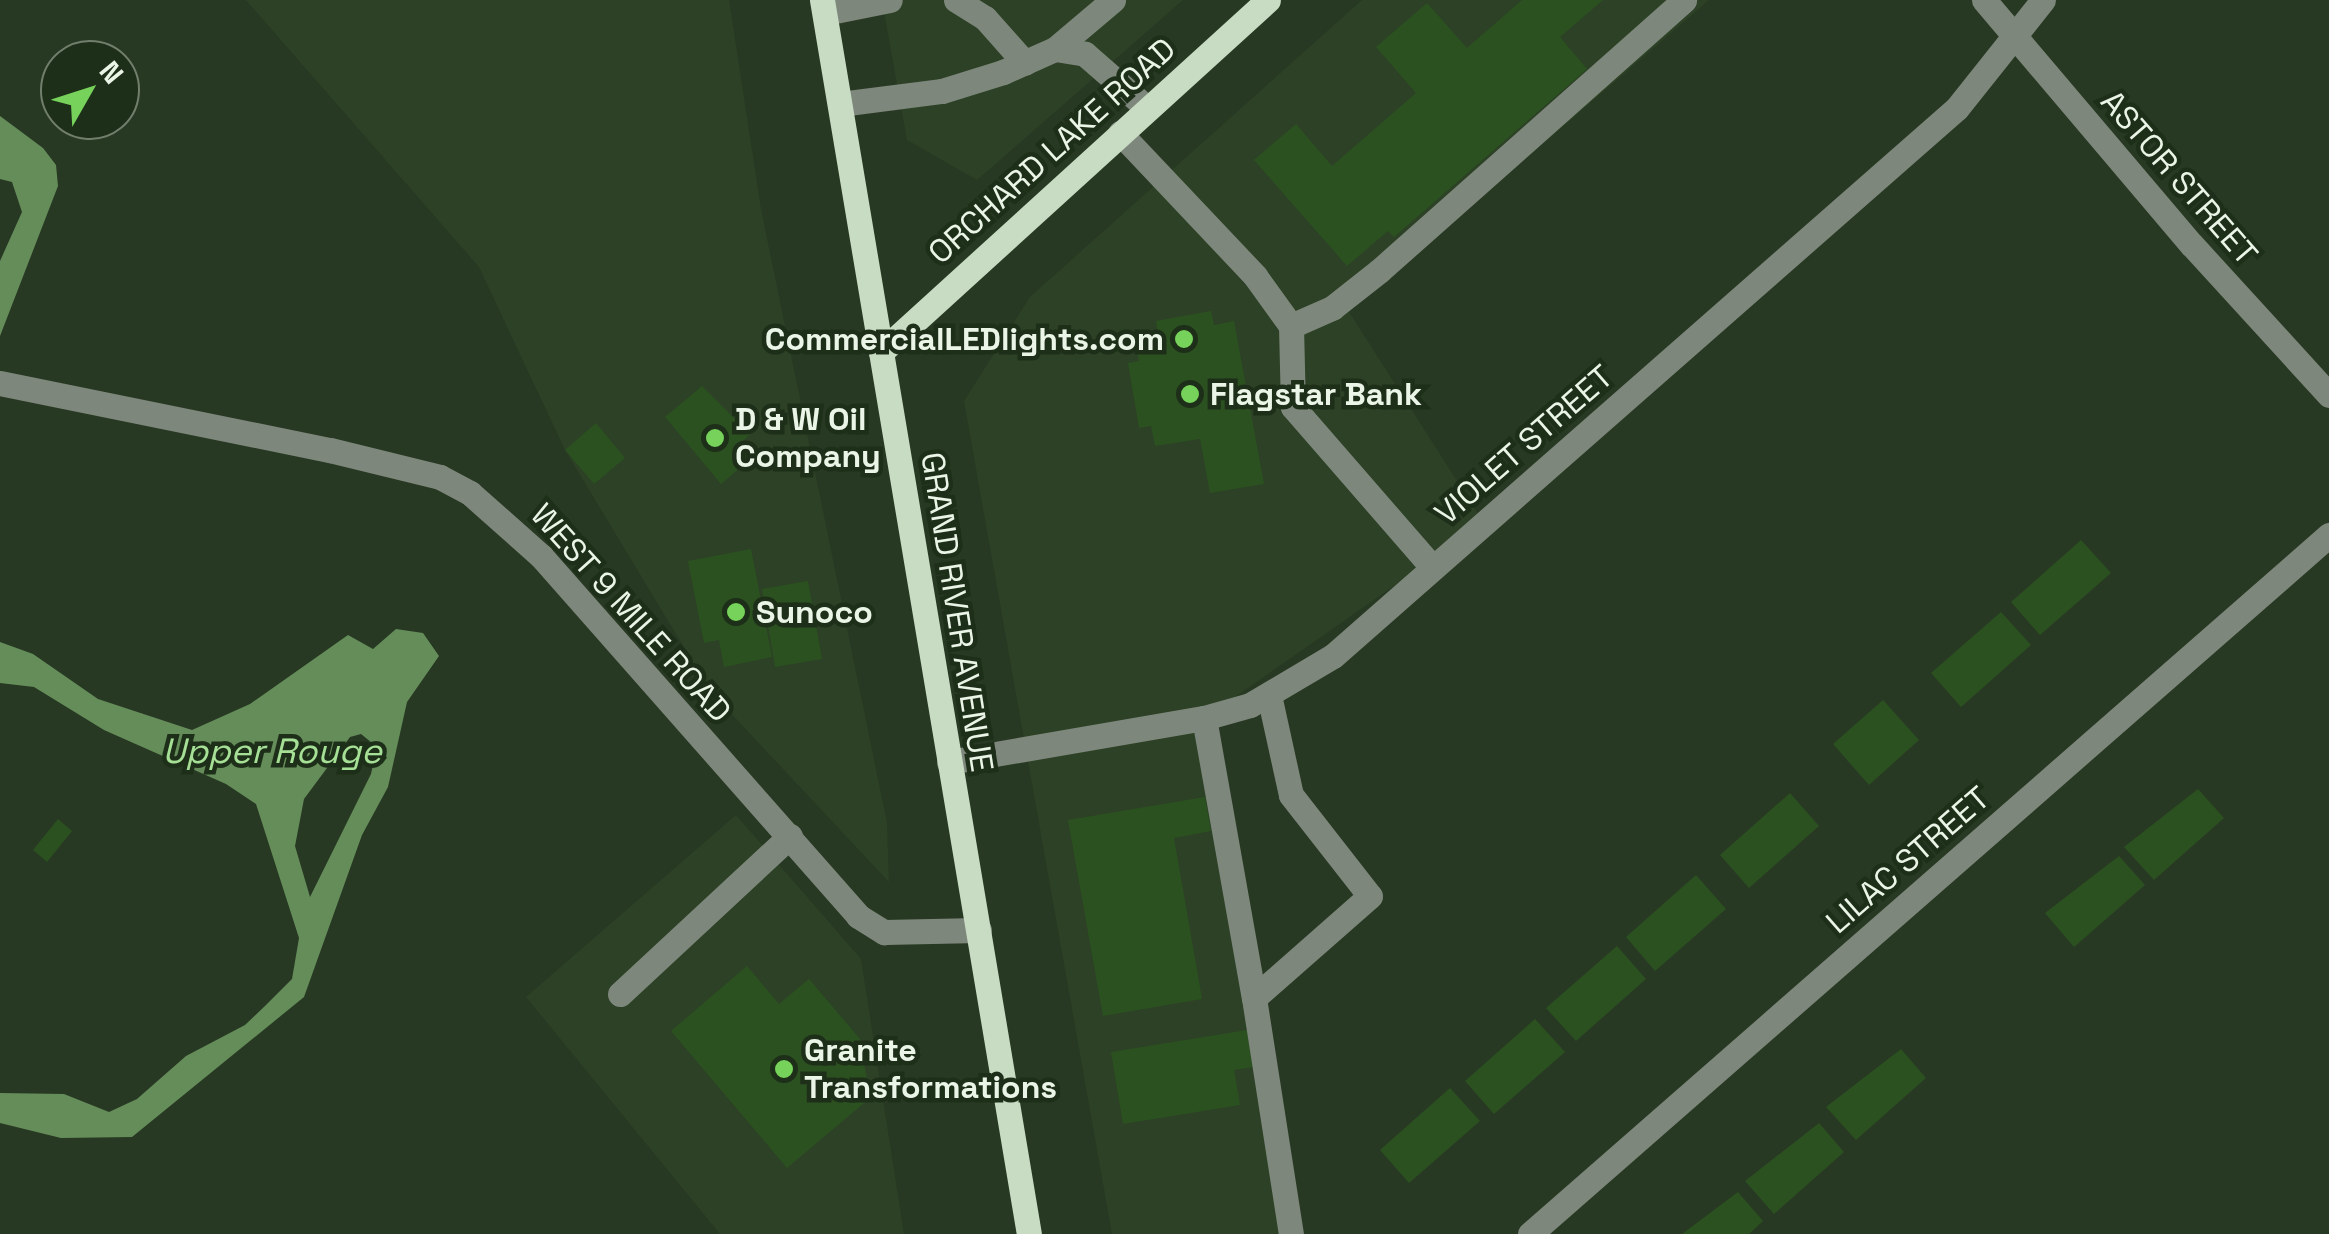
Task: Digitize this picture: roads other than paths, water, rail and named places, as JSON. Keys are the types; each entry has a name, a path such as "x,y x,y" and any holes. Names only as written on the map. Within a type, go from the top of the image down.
{"main road":[{"name":"ORCHARD LAKE ROAD","path":"881,352 1268,0"},
{"name":"GRAND RIVER AVENUE","path":"824,6 1030,1234"}],"street":[{"path":"824,6 890,0"},
{"path":"956,0 986,18 1025,63"},
{"path":"840,104 942,91 1025,63 1055,49 1112,0"},
{"name":"ASTOR STREET","path":"1984,0 2192,245 2329,395"},
{"name":"VIOLET STREET","path":"949,762 1204,718 1269,695 1333,656 1957,108 2017,38 2043,0"},
{"path":"1291,326 1332,308 1380,270 1679,2"},
{"path":"1055,49 1085,54 1147,108"},
{"path":"1120,133 1255,276 1291,326 1293,407 1433,568"},
{"name":"WEST 9 MILE ROAD","path":"0,383 330,450 440,478 470,493 541,556 858,916 884,932 978,930"},
{"name":"LILAC STREET","path":"1530,1234 2329,534"},
{"path":"1254,998 1370,896 1291,795 1269,695"},
{"path":"1204,718 1292,1234"},
{"path":"620,994 790,836"}],"water":[{"path":"0,116 43,148 56,165 58,186 0,336 0,261 22,212 12,182 0,179"},
{"name":"Upper Rouge","path":"396,629 423,633 439,656 407,702 388,787 362,835 304,997 132,1137 61,1138 0,1123 0,1093 64,1094 109,1112 137,1099 186,1056 245,1025 266,1005 292,979 299,938 256,804 226,784 104,730 34,687 0,683 0,642 33,654 98,699 192,730 250,704 348,635 373,649","holes":["361,734 377,747 371,774 310,897 295,846 304,799 350,737"]}],"place":[{"name":"CommercialLEDlights.com","path":"1184,339"},
{"name":"Flagstar Bank","path":"1190,394"},
{"name":"D & W Oil Company","path":"715,438"},
{"name":"Sunoco","path":"736,612"},
{"name":"Granite Transformations","path":"784,1069"}]}
